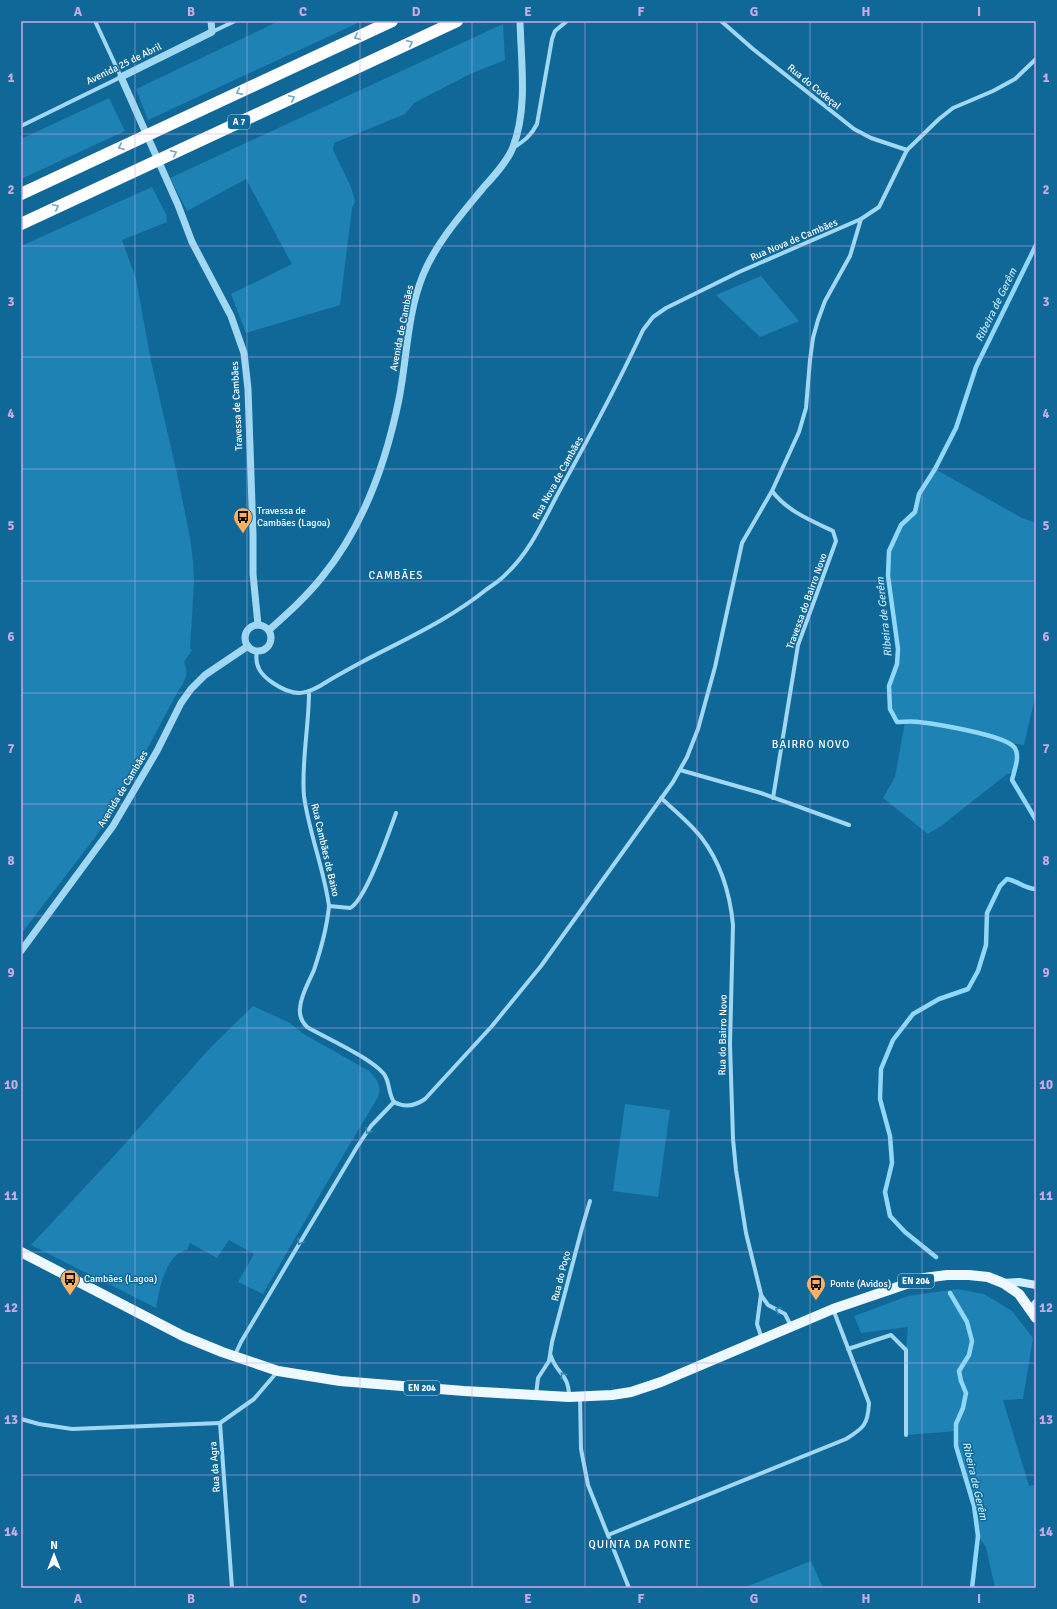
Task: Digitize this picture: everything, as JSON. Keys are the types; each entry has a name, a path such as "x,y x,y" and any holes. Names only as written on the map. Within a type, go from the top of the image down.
{"highway":[{"path":"21,194 392,21"},
{"name":"A 7","path":"21,224 457,21"}],"main road":[{"name":"EN 204","path":"21,1252 183,1336 234,1357 278,1371 340,1381 536,1396 575,1397 612,1395 631,1392 661,1382 833,1309 924,1278 947,1275 988,1277 1003,1283 1019,1294 1035,1310"},
{"path":"1003,1283 1019,1282 1036,1285"}],"street":[{"path":"95,21 121,77"},
{"path":"211,21 212,32"},
{"name":"Avenida 25 de Abril","path":"21,126 235,21"},
{"name":"Avenida de Cambães","path":"269,630 295,607 323,576 355,529 380,471 390,438 399,399 416,296 430,259 441,242 497,173 513,148 519,124 523,74 520,46 520,21"},
{"path":"513,148 527,139 537,124 552,39 555,31 567,21"},
{"name":"Rua do Codeçal","path":"721,21 753,49 854,129 871,138 907,150"},
{"path":"907,150 953,108 993,91 1015,79 1036,59"},
{"name":"Travessa de Cambães","path":"121,77 178,205 192,242 231,316 244,353 248,389 253,534 252,574 258,625"},
{"name":"Rua Nova de Cambães","path":"258,651 257,665 269,681 283,690 292,693 309,692 453,613 506,574 523,554 536,533 594,427 643,330 653,317 666,308 739,272 861,219 879,207 907,150"},
{"path":"234,1357 253,1322 357,1147 372,1126 394,1102 411,1106 418,1104 425,1099 492,1026 541,966 590,899 680,770 698,729 705,705 742,542 772,491 799,432 806,408 811,353 818,320 825,301 850,256 861,219"},
{"name":"Travessa do Bairro Novo","path":"772,491 780,502 790,509 833,531 836,541 798,645 773,798"},
{"path":"254,625 258,625 266,627 269,630 271,638 269,646 258,651 248,646 245,639 247,630 254,625"},
{"name":"Avenida de Cambães","path":"21,951 113,826 154,758 181,703 191,688 205,675 248,646"},
{"name":"Rua Cambães de Baixo","path":"309,692 309,715 304,768 304,796 329,906 321,947 304,993 300,1014 302,1021 307,1028 367,1060 380,1069 385,1075 394,1102"},
{"path":"680,770 773,798 849,825"},
{"name":"Rua do Bairro Novo","path":"661,798 700,836 712,853 721,871 731,907 733,925 730,1044 733,1139 736,1170 746,1233 761,1294"},
{"path":"329,906 350,908 356,902 367,884 396,813"},
{"name":"Rua do Poço","path":"536,1396 538,1378 547,1365 550,1355 552,1342 590,1201"},
{"path":"761,1294 768,1305 785,1314 792,1327"},
{"path":"761,1294 757,1324 762,1340"},
{"path":"608,1534 846,1439 858,1431 868,1419 869,1403 833,1309"},
{"path":"848,1349 891,1335 906,1350 906,1435"},
{"path":"550,1355 556,1366 568,1381 575,1397 581,1449 588,1485 628,1588"},
{"path":"21,1419 39,1424 72,1429 220,1424 254,1399 278,1371"},
{"name":"Rua da Agra","path":"220,1424 232,1588"}],"shaded area":[{"path":"279,21 362,21 148,120 136,89"},
{"path":"503,24 505,60 470,74 414,103 405,114 334,143 333,150 351,187 355,202 352,208 340,305 246,333 231,294 292,264 246,179 187,211 170,178"},
{"path":"109,98 125,131 21,179 21,139"},
{"path":"152,187 166,214 167,222 122,240 136,279 151,361 190,538 194,582 190,649 192,650 184,662 186,667 186,675 184,682 120,800 99,832 21,934 21,246"},
{"path":"761,276 799,321 760,337 716,295"},
{"path":"935,469 1022,518 1036,523 1036,693 1024,745 1008,743 1016,753 1013,773 1007,774 941,826 928,834 883,798 895,777 905,722 897,722 890,709 889,686 897,664 898,649 888,576 889,551 901,525 915,512 919,494"},
{"path":"253,1006 290,1023 302,1033 369,1071 379,1086 378,1097 263,1294 238,1282 254,1254 229,1240 217,1258 190,1243 187,1250 174,1258 169,1265 159,1292 156,1308 31,1245 114,1156 211,1047"},
{"path":"625,1104 670,1110 658,1197 613,1191"},
{"path":"957,1289 984,1294 1012,1311 1033,1338 1023,1399 1003,1400 1029,1486 1036,1485 1036,1588 995,1588 986,1547 978,1536 974,1506 956,1446 956,1431 906,1435 906,1350 908,1327 861,1333 854,1316 908,1296"},
{"path":"811,1561 823,1588 743,1588"}],"waterway":[{"name":"Ribeira de Gerêm","path":"1036,245 976,367 956,428 935,469 919,494 915,512 901,525 889,551 888,576 898,649 897,664 889,686 890,709 897,722 928,723 984,734 997,738 1014,747 1016,750 1017,759 1012,780 1036,820"},
{"name":"Ribeira de Gerêm","path":"936,1257 905,1232 890,1216 885,1192 892,1163 890,1136 880,1099 881,1069 893,1040 913,1014 939,999 968,989 978,971 986,945 987,913 1000,886 1007,879 1015,881 1028,888 1036,889"},
{"name":"Ribeira de Gerêm","path":"950,1293 967,1322 972,1341 969,1355 959,1371 966,1393 963,1408 956,1424 956,1446 974,1506 978,1536 972,1588"}],"place":[{"name":"Travessa de Cambães (Lagoa)","path":"243,534"},
{"name":"Cambães (Lagoa)","path":"70,1296"},
{"name":"Ponte (Avidos)","path":"816,1301"}],"district":[{"name":"CAMBÃES","path":"396,575"},
{"name":"BAIRRO NOVO","path":"811,744"},
{"name":"QUINTA DA PONTE","path":"640,1544"}]}
